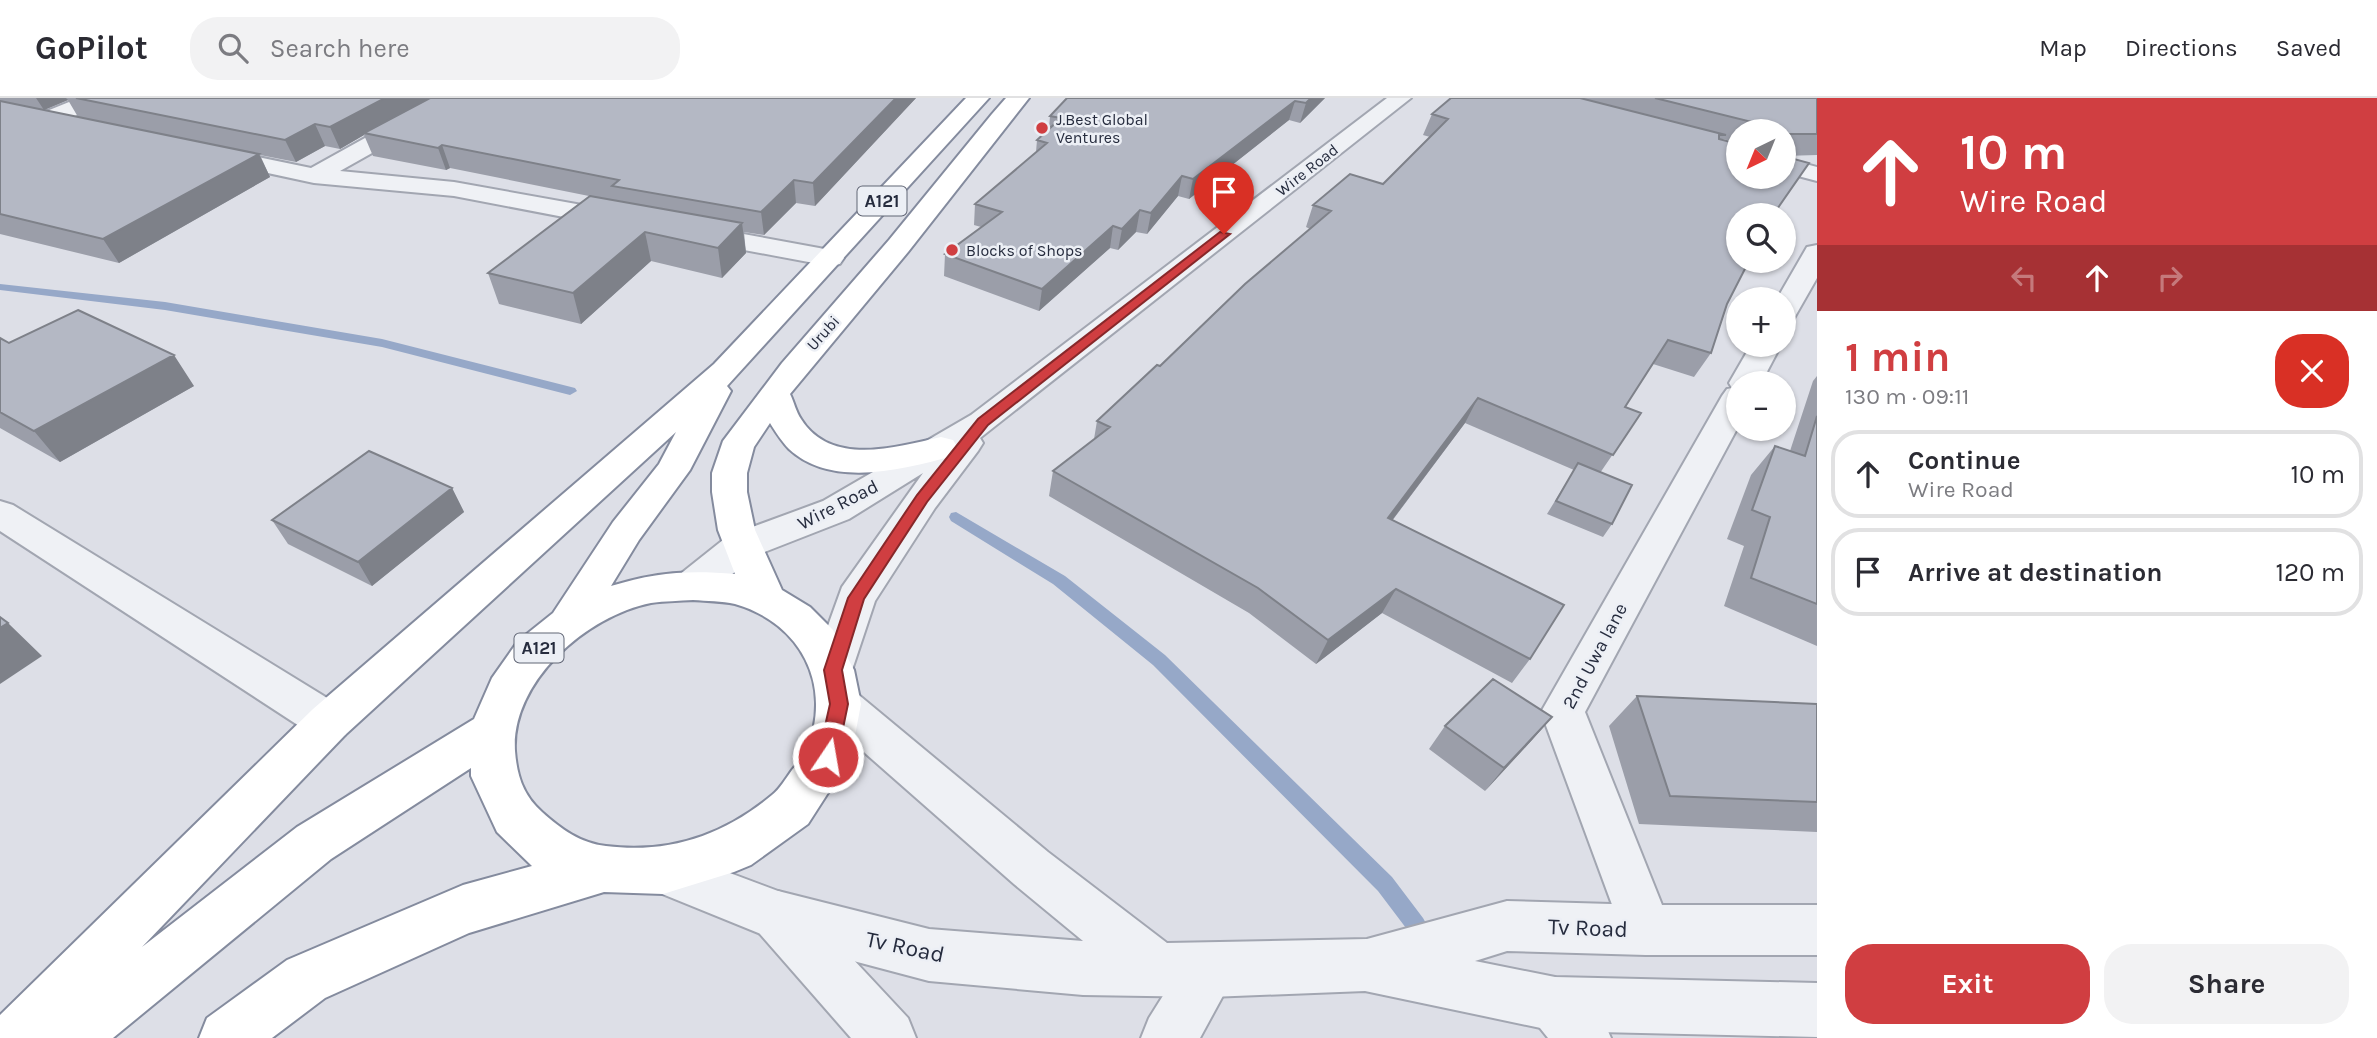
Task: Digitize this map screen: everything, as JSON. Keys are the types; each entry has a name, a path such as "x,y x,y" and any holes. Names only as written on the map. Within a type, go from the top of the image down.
{"highway":[{"name":"A121","path":"16,1038 329,722 725,370 978,98"},
{"name":"Urubi","path":"767,600 741,546 732,506 730,479 734,454 744,435 791,369 881,267 1018,98"},
{"name":"A121","path":"567,624 626,531 673,470 725,370"},
{"path":"774,394 781,419 795,436 815,451 845,462 882,461 941,448"},
{"name":"A121","path":"693,585 735,589 767,600 796,618 818,641 836,687 828,757 791,809 734,849 663,871 604,869 551,851 514,817 494,776 492,731 507,690 533,653 567,624 608,602 649,589 693,585"},
{"path":"69,1038 314,843 492,731"},
{"name":"A121","path":"226,1038 306,979 463,910 604,869"}],"street":[{"path":"85,128 34,118 98,98"},
{"path":"314,176 453,98"},
{"name":"Wire Road","path":"693,585 741,546 836,510 983,422 1400,98"},
{"path":"193,150 314,176 454,189 642,223"},
{"path":"1796,168 1817,174"},
{"path":"669,228 830,258"},
{"path":"1796,291 1817,253"},
{"name":"2nd Uwa lane","path":"1647,930 1563,712 1726,418"},
{"name":"Wire Road","path":"836,687 856,598 922,499 983,422"},
{"path":"0,514 329,722"},
{"path":"836,687 1031,868 1158,969"},
{"name":"Tv Road","path":"663,871 778,916 929,955 1032,965 1210,970 1365,965 1507,926 1647,930 1817,930"},
{"path":"778,916 888,1038"},
{"name":"Tv Road","path":"1365,965 1569,1021 1817,1010"},
{"path":"1170,1038 1210,970"}],"building":[{"path":"76,98 385,98 330,127 315,124 285,140"},
{"path":"430,98 896,98 813,183 794,180 761,212 612,186 619,180 442,145 438,148 364,133"},
{"path":"1067,98 1311,98 1306,103 1295,101 1193,179 1182,176 1151,213 1140,210 1122,229 1113,226 1042,289 945,254 1002,212 975,204 1047,143 1037,140 1061,118 1050,116"},
{"path":"1451,98 1580,98 1726,135 1719,135 1719,139 1726,141 1726,189 1791,189 1781,203 1726,203 1726,273 1743,273 1736,287 1726,287 1726,307 1711,353 1668,340 1625,407 1641,413 1613,455 1478,398 1388,518 1564,605 1530,659 1396,589 1328,640 1258,588 1053,471 1110,427 1097,421 1157,365 1160,366 1245,284 1331,211 1313,205 1350,174 1383,184 1448,119 1432,114"},
{"path":"1655,98 1817,98 1817,134 1796,134 1796,119 1740,119"},
{"path":"0,101 259,154 103,239 0,214"},
{"path":"1796,160 1809,163 1796,182"},
{"path":"590,196 742,223 718,248 645,232 573,293 488,273"},
{"path":"78,310 174,355 34,431 0,412 0,338 9,343"},
{"path":"1817,416 1817,604 1751,578 1770,517 1752,510 1775,446 1805,456"},
{"path":"369,451 452,488 358,562 272,520"},
{"path":"1578,463 1632,485 1612,524 1556,501"},
{"path":"0,617 8,623 0,628"},
{"path":"1493,679 1552,717 1504,768 1445,726"},
{"path":"1637,696 1817,704 1817,802 1670,796"}],"waterway":[{"path":"0,287 165,306 382,343 570,391"},
{"path":"956,517 1059,580 1159,660 1385,884 1416,925"}],"place":[{"name":"J.Best Global Ventures","path":"1042,128"},
{"name":"Blocks of Shops","path":"952,250"}],"route":[{"path":"828,757 839,704 833,670 856,598 922,499 983,422 1224,234"}]}
